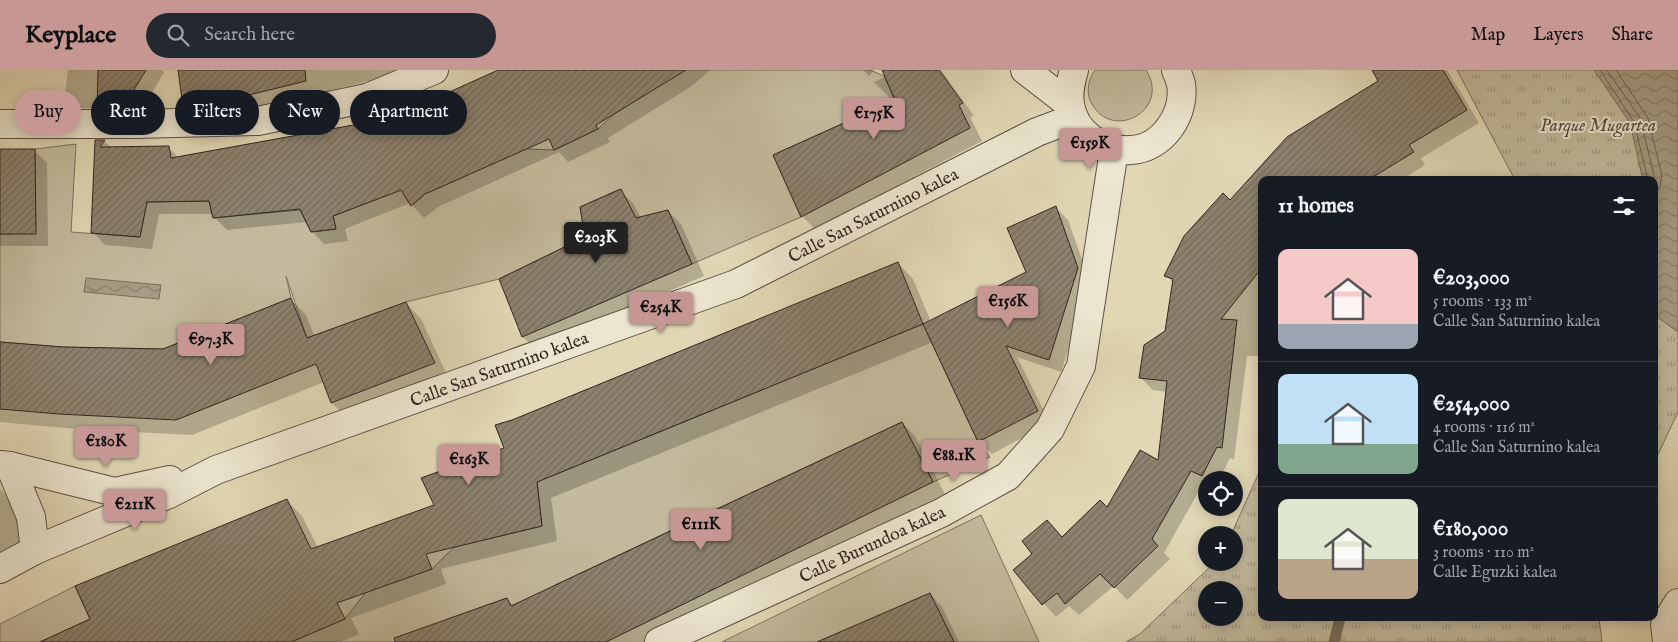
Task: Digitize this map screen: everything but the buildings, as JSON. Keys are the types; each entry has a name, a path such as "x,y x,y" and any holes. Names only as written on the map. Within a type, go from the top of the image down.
{"street":[{"path":"0,124 134,124 258,120 367,98 434,70"},
{"path":"1025,70 1072,111 1084,133 1098,144 1114,150 1132,150 1150,145 1164,134 1175,120 1181,102 1181,84 1176,70"},
{"path":"1072,111 1070,86 1074,70"},
{"name":"Calle San Saturnino kalea","path":"0,569 35,550 169,494 216,470 736,284 1037,132 1072,111"},
{"name":"Calle Burundoa kalea","path":"658,642 941,513 1008,476 1050,430 1081,366 1114,150"},
{"path":"5,466 115,492 216,470"},
{"path":"5,466 31,517 35,550"},
{"path":"1667,642 1665,624 1678,603"}],"green space":[{"path":"684,70 870,70 884,76 895,100 773,155 801,217 692,264 668,210 636,218 620,189 580,207 585,237 499,279 406,302 307,338 286,276 291,298 163,349 63,347 0,342 0,234 35,233 35,149 76,144 71,232 139,237 147,202 209,201 213,218 300,210 311,232 336,229 333,216 401,190 411,206 425,194 526,149 554,150 598,129 614,114"},
{"path":"1095,70 1146,70 1152,85 1151,98 1145,109 1135,117 1123,121 1110,120 1099,113 1090,100 1088,92 1090,80"},
{"name":"Parque Mugartea","path":"1457,70 1678,70 1678,412 1658,454 1658,176 1513,176"},
{"path":"923,324 978,442 990,457 933,482 902,422 555,585 527,642 507,598 448,619 412,642 291,642 345,619 366,592 432,569 454,547 542,526 537,482"},
{"path":"1258,475 1258,621 1599,621 1602,642 1126,642 1140,634 1206,571 1243,571 1243,526 1235,526 1240,516 1243,516 1243,508"},
{"path":"981,515 1039,642 954,642 930,593 817,642 722,642"},
{"path":"75,586 90,619 40,642 0,642 0,624"}],"water":[{"path":"1594,70 1678,70 1678,332 1658,318 1658,176 1642,176 1630,123"},
{"path":"86,278 161,285 159,299 84,292"}],"waterway":[{"path":"1334,642 1339,621"}]}
